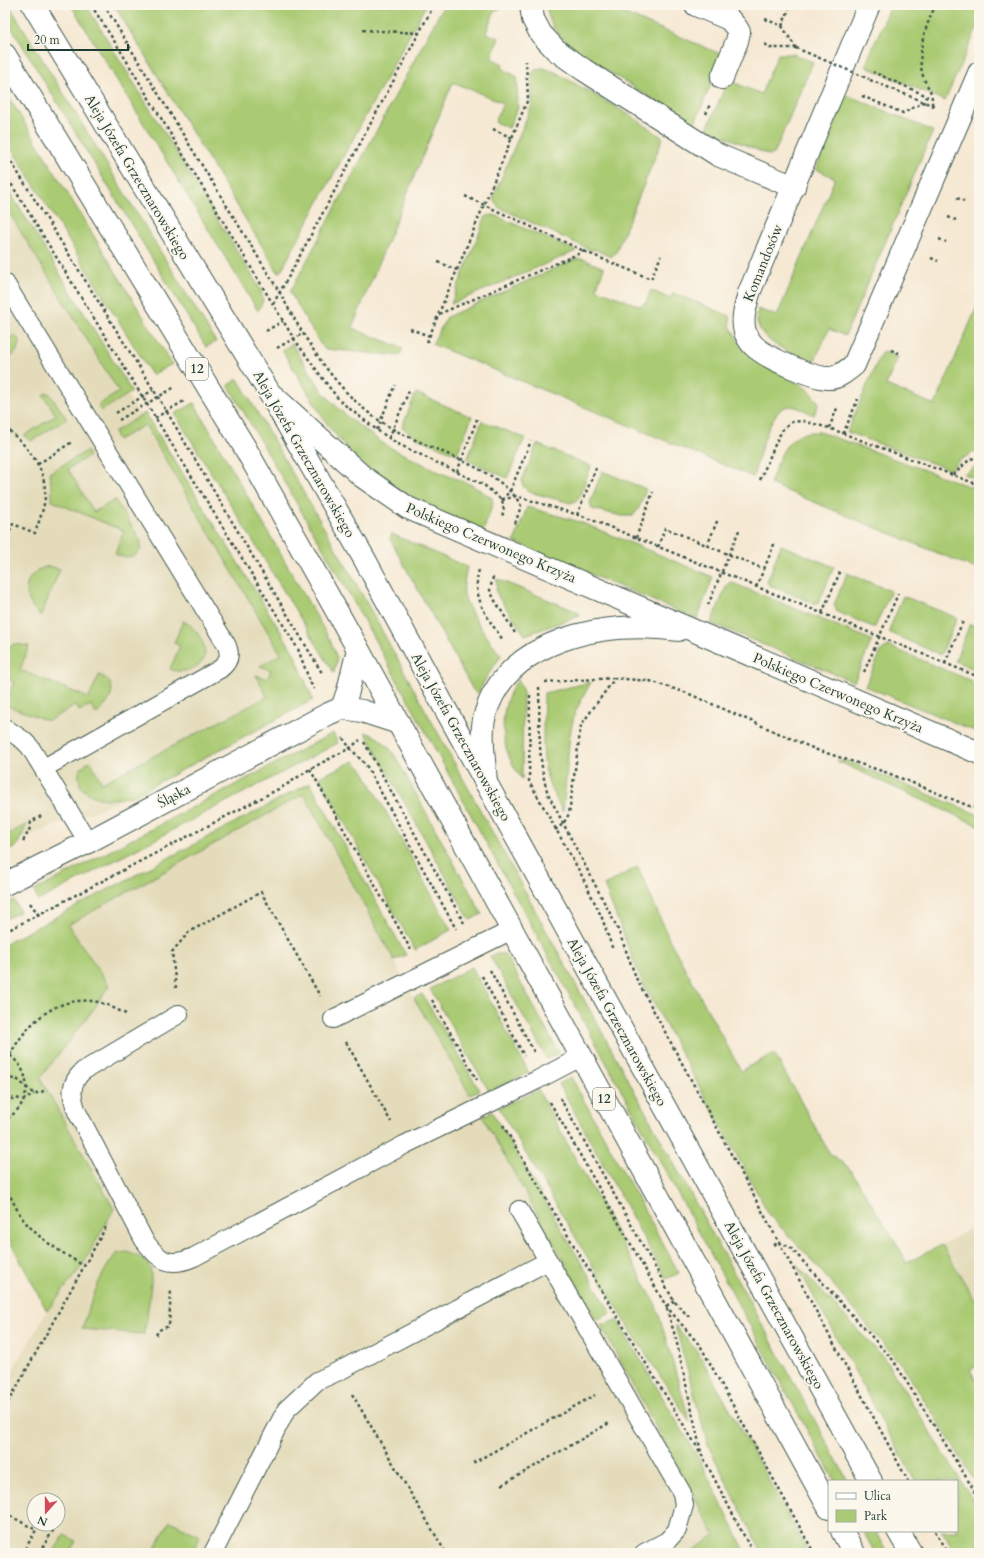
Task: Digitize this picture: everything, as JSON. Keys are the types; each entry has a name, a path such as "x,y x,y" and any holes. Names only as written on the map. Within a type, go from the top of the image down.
{"main road":[{"name":"Aleja Józefa Grzecznarowskiego","path":"33,5 269,392 365,560 486,783 870,1480"},
{"path":"696,5 729,19 739,32 737,41 722,78"},
{"name":"Komandosów","path":"869,5 749,293 743,314 745,332 753,345 772,358 811,375 828,378 838,377 854,365 979,74"},
{"path":"532,11 541,34 556,50 584,70 718,155 794,187"},
{"name":"12","path":"5,55 244,446 399,723 828,1506"},
{"name":"Polskiego Czerwonego Krzyża","path":"269,392 363,477 408,508 853,698 937,736 979,752"},
{"name":"Polskiego Czerwonego Krzyża","path":"486,783 483,742 484,720 490,701 512,670 530,656 540,649 564,639 618,627 665,628 697,632"},
{"path":"335,711 348,691 358,649"},
{"path":"335,711 362,711 399,723"},
{"name":"Śląska","path":"5,884 88,842 335,711"},
{"path":"843,1532 854,1553"},
{"path":"899,1532 911,1553"}],"lane":[{"path":"5,284 226,644 229,654 226,664 220,669 44,768"},
{"path":"5,728 23,740 44,768 88,842"},
{"path":"333,1019 512,930"},
{"path":"179,1014 83,1071 75,1078 72,1091 77,1112 144,1240 154,1254 172,1263 184,1261 194,1257 404,1145 542,1078 581,1057"},
{"path":"519,1210 682,1493 684,1505 677,1530 667,1541 644,1553"},
{"path":"213,1553 286,1410 303,1392 316,1381 341,1370 548,1261"}],"path":[{"path":"104,5 280,294 302,334 318,357 354,401 380,422 461,461 500,482 516,496 577,515 636,538 979,677"},
{"path":"273,304 280,294 434,5"},
{"path":"932,105 933,97 924,78 920,62 924,34 936,5"},
{"path":"782,26 789,9"},
{"path":"427,342 528,99 526,62 532,11"},
{"path":"363,30 419,33"},
{"path":"796,48 960,117"},
{"path":"819,62 822,55"},
{"path":"861,95 903,113 924,102 927,96 872,72"},
{"path":"493,129 512,138"},
{"path":"5,152 161,402 324,676 335,711 350,748 366,765 473,950 542,1078 674,1301 693,1321"},
{"path":"5,174 298,649 310,682 335,711"},
{"path":"465,196 585,251 651,279 661,256"},
{"path":"439,314 585,251"},
{"path":"438,262 458,270"},
{"path":"410,329 430,336"},
{"path":"377,430 395,385"},
{"path":"389,438 409,391"},
{"path":"116,421 146,404"},
{"path":"829,428 836,410"},
{"path":"843,434 851,415"},
{"path":"457,472 477,419"},
{"path":"760,480 783,428 792,422 803,421 829,428 979,485"},
{"path":"5,427 30,452 41,470 45,490 43,506 35,533 13,524 5,542"},
{"path":"516,496 502,500 510,491 531,441"},
{"path":"953,475 968,461 979,455"},
{"path":"577,515 596,468"},
{"path":"636,538 653,492"},
{"path":"516,496 521,506 492,578 490,590 510,626 530,656"},
{"path":"707,546 718,519"},
{"path":"658,547 666,528 764,569"},
{"path":"697,632 740,528"},
{"path":"756,586 775,542"},
{"path":"822,613 841,570"},
{"path":"853,698 898,594"},
{"path":"945,663 964,621"},
{"path":"555,830 563,824 569,814 581,725 615,678"},
{"path":"907,1480 637,980 617,927 548,794 542,778 540,763 538,683 615,678 650,681 687,693 817,750 888,774 979,810"},
{"path":"5,932 286,785 310,769 350,748 362,739 473,950 666,1306 676,1339 702,1455"},
{"path":"310,769 424,974 426,990 562,1226 702,1455 753,1553"},
{"path":"21,844 29,831 31,822 64,803"},
{"path":"179,1014 172,952 189,932 261,892 404,1145"},
{"path":"10,1055 17,1042 27,1029 42,1015 66,1002 83,1000 100,1002 156,1028"},
{"path":"5,1052 21,1066 25,1075 26,1086 24,1100 15,1114 5,1120"},
{"path":"5,1077 18,1080 34,1094"},
{"path":"5,1100 16,1098 24,1100 34,1094 75,1078"},
{"path":"5,1186 23,1218 34,1231 44,1240 84,1266"},
{"path":"5,1408 123,1199"},
{"path":"767,1248 779,1242"},
{"path":"779,1242 790,1247 893,1360 979,1498"},
{"path":"156,1335 159,1330 169,1326 172,1263"},
{"path":"666,1306 674,1301"},
{"path":"666,1306 701,1347 814,1553"},
{"path":"473,1463 595,1395 599,1391"},
{"path":"351,1392 446,1553"},
{"path":"502,1485 610,1422 614,1422"},
{"path":"5,1513 36,1530 23,1553"},
{"path":"39,1553 52,1532"},
{"path":"936,1532 947,1553"},
{"path":"612,1553 619,1549"}],"shaded area":[{"path":"5,191 310,699 133,796 5,845"},
{"path":"304,794 414,998 597,1320 663,1432 715,1535 690,1553 5,1553 5,1383 47,1311 5,1232 5,960"},
{"path":"979,1224 979,1307 942,1245"}],"green space":[{"path":"5,5 9,5 216,342 206,347 5,17"},
{"path":"71,5 86,5 261,290 263,301 258,311"},
{"path":"114,5 426,5 281,271 278,272"},
{"path":"444,5 505,5 494,12 486,33 499,38 491,58 503,64 502,68 517,77 518,107 509,128 495,122 503,103 453,82 352,328 403,348 399,356 325,349 319,342 290,292"},
{"path":"547,5 604,5 723,55 694,125 576,51 566,42 552,25"},
{"path":"891,5 979,5 979,23 945,101 865,66"},
{"path":"778,54 793,54 813,62 774,154 769,155 707,129 728,80 761,94"},
{"path":"543,68 555,72 633,117 663,138 616,252 611,257 594,249 593,251 498,207 493,198 532,105 532,73 536,69"},
{"path":"5,91 172,364 152,375 5,138"},
{"path":"847,95 933,131 845,336 829,329 815,360 785,350 766,337 760,329 757,320 758,309 777,316 835,178 816,169"},
{"path":"5,184 132,392 101,411 98,405 119,392 5,206"},
{"path":"494,215 576,251 451,304 486,216"},
{"path":"576,259 583,259 604,268 596,289 640,306 646,303 651,290 670,299 673,293 730,316 730,326 741,345 809,391 819,403 814,415 792,406 785,407 779,411 769,427 753,477 432,344 447,317"},
{"path":"979,302 979,449 958,461 951,470 847,432 882,351 898,357 886,385 935,405"},
{"path":"15,335 19,340 17,350 14,355 5,358 5,341"},
{"path":"292,344 322,391 352,421 387,446 441,473 470,484 492,498 493,503 483,532 413,501 368,469 352,454 329,427 282,350"},
{"path":"238,379 353,578 847,1480 834,1480 413,709 347,590 228,385"},
{"path":"49,393 67,419 31,441 24,436 56,415 43,395"},
{"path":"416,393 472,417 457,454 417,438 402,427"},
{"path":"194,403 330,640 337,658 334,673 175,414"},
{"path":"145,413 294,653 313,700 133,796 106,799 93,796 81,787 79,775 83,766 90,761 102,783 267,697 256,675 267,679 271,670 260,666 281,654 145,425 118,440 114,432"},
{"path":"482,421 525,438 507,478 467,460"},
{"path":"809,432 820,432 979,490 979,570 770,484 779,459 787,445 793,439"},
{"path":"537,444 591,466 578,500 571,503 529,492 523,486 522,480"},
{"path":"87,451 89,456 68,469 94,512 115,500 141,541 140,551 134,556 125,557 115,554 124,531 52,501 52,489 49,473"},
{"path":"979,464 979,480 964,474"},
{"path":"602,471 646,489 639,508 633,516 622,516 592,509 590,503"},
{"path":"527,507 580,522 713,577 697,619 514,542"},
{"path":"392,534 467,567 464,587 466,601 480,626 501,656 487,676 479,692 476,693 473,690 390,539"},
{"path":"781,545 834,567 819,602 816,604 769,585 767,582"},
{"path":"49,566 60,569 41,616 34,609 27,595 28,580 40,569"},
{"path":"847,573 891,591 875,627 837,612 834,605"},
{"path":"497,579 578,612 580,616 525,635 499,598 496,591"},
{"path":"730,582 872,640 854,682 711,623 726,587"},
{"path":"903,596 957,618 941,655 890,633 890,628"},
{"path":"183,621 196,631 205,649 205,654 199,665 188,670 178,671 170,669 180,646 174,643"},
{"path":"970,624 979,628 979,671 955,661"},
{"path":"14,644 29,646 20,670 89,698 99,675 106,679 112,688 106,705 96,714 91,705 79,711 76,705 48,721 5,705 14,682 5,678 5,649"},
{"path":"888,646 979,684 979,727 977,732 865,686 882,650"},
{"path":"518,679 523,692 522,779 509,757 503,726 505,706 508,697"},
{"path":"591,682 575,712 570,734 563,812 549,783 544,764 544,693"},
{"path":"365,732 383,741 395,756 482,914 470,920"},
{"path":"333,733 338,743 38,901 34,891"},
{"path":"354,761 363,770 451,930 415,950 319,777"},
{"path":"837,761 847,761 979,815 979,826"},
{"path":"310,783 406,955 394,960 304,794 68,925 109,985 96,1006 40,1078 114,1209 82,1266 47,1311 5,1232 5,944"},
{"path":"27,824 17,846 5,853 5,836"},
{"path":"638,867 669,939 741,1071 774,1053 830,1154 847,1166 855,1177 902,1253 906,1263 942,1245 979,1307 979,1365 970,1370 979,1385 979,1487 904,1368 810,1258 770,1216 642,982 604,885"},
{"path":"14,900 20,912 5,919 5,905"},
{"path":"505,954 559,1053 547,1059 490,956"},
{"path":"472,967 529,1073 489,1091 430,989"},
{"path":"422,994 480,1091 470,1095 414,998"},
{"path":"571,1077 679,1273 666,1279 559,1084"},
{"path":"538,1090 656,1305 690,1422 631,1331 499,1108"},
{"path":"492,1112 611,1313 597,1320 482,1116"},
{"path":"127,1252 143,1260 150,1268 151,1280 144,1334 82,1329 104,1271 116,1254"},
{"path":"796,1264 884,1358 979,1510 979,1553 955,1553 943,1532 958,1532 958,1480 914,1480"},
{"path":"617,1320 699,1459 746,1553 690,1553 715,1535 601,1325"},
{"path":"675,1325 698,1352 809,1553 762,1553 708,1445"},
{"path":"170,1521 200,1536 192,1553 152,1553"},
{"path":"864,1532 877,1532 888,1553 875,1553"},
{"path":"64,1535 76,1541 70,1553 53,1553"}]}
